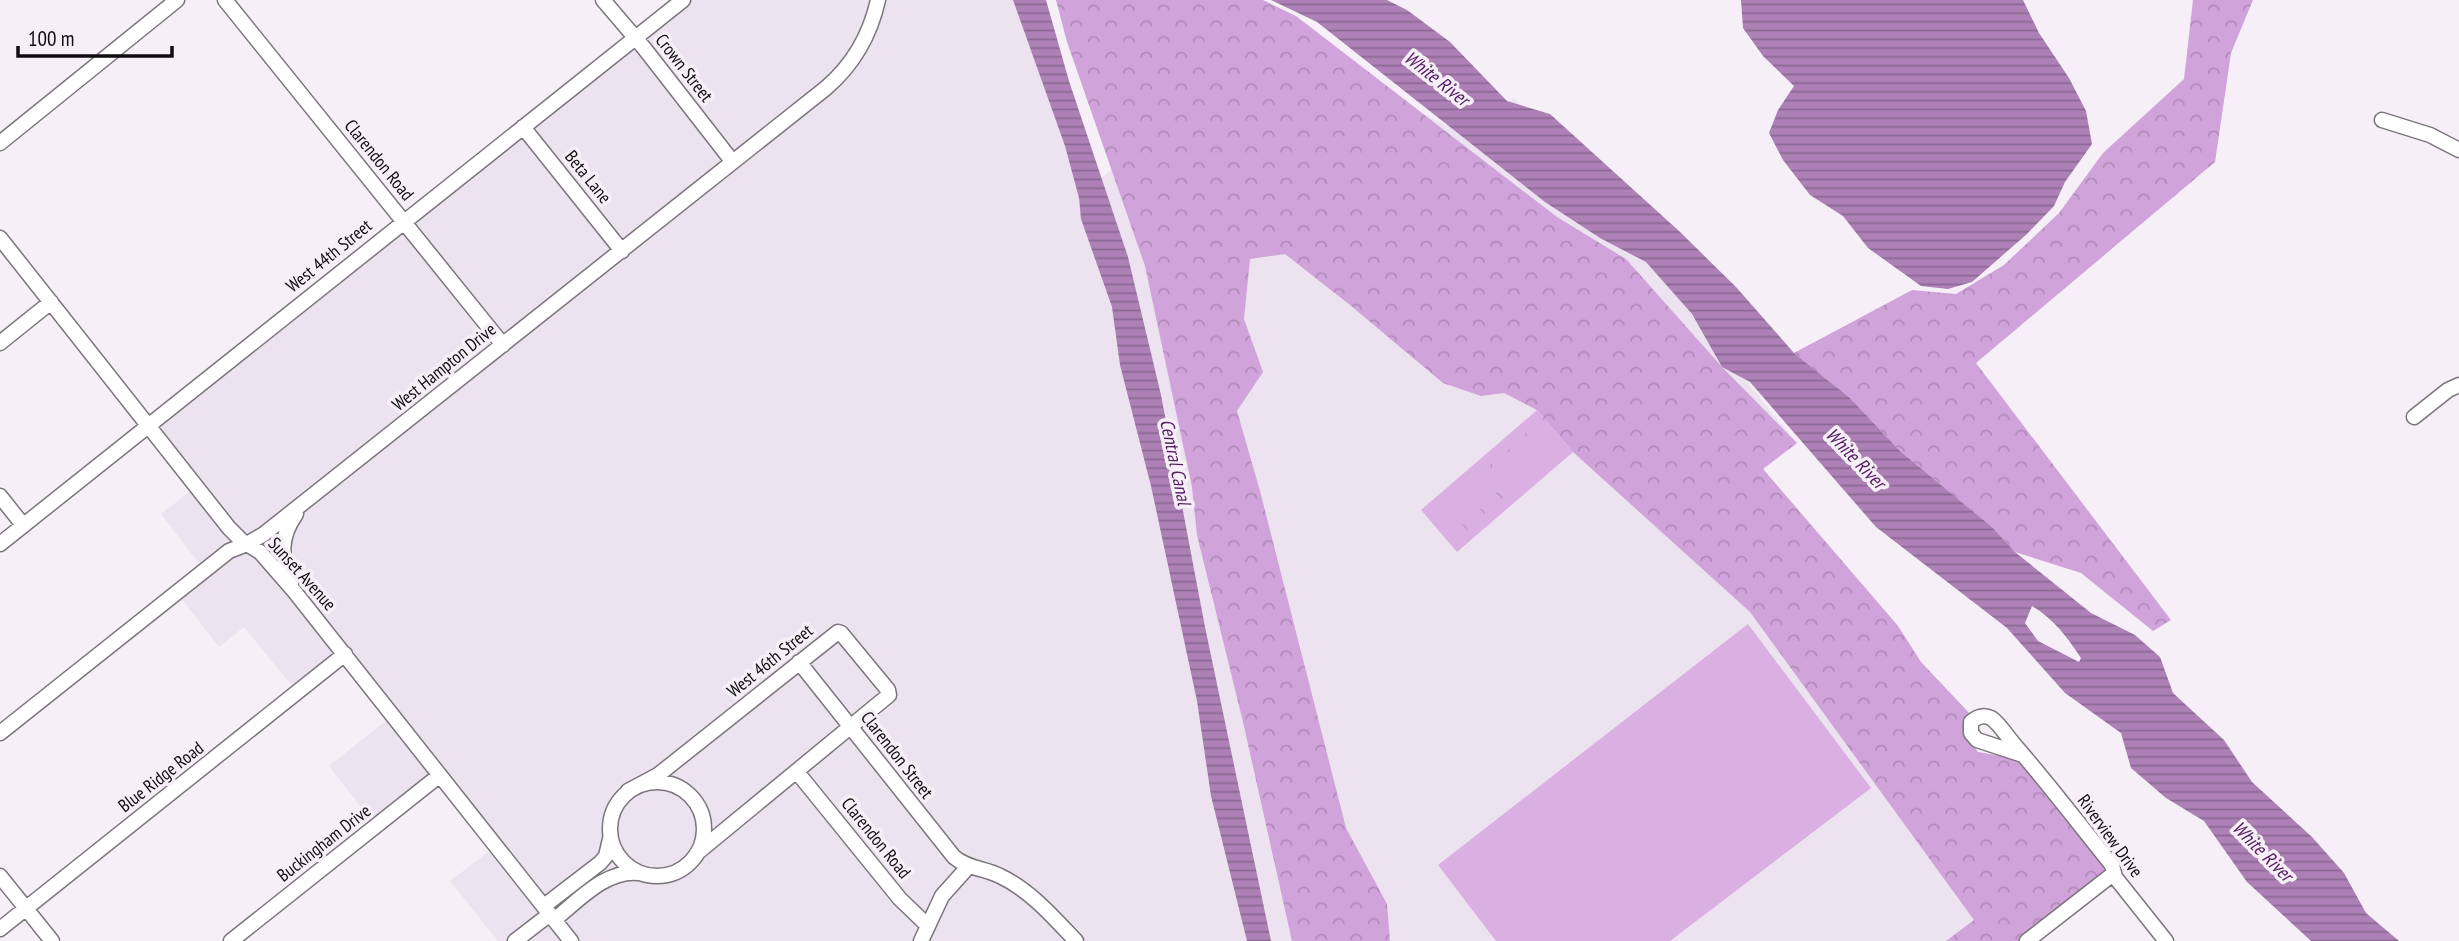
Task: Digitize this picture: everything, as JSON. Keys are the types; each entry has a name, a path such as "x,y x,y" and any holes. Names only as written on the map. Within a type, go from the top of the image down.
{"street":[{"path":"0,143 177,0"},
{"name":"Clarendon Road","path":"225,0 503,345"},
{"name":"Crown Street","path":"603,0 732,161"},
{"name":"West 44th Street","path":"0,544 683,0"},
{"name":"West Hampton Drive","path":"0,733 229,551 264,534 304,503 818,95 847,69 865,39 878,0"},
{"path":"2382,120 2430,135 2459,150"},
{"name":"Beta Lane","path":"523,127 622,251"},
{"name":"Sunset Avenue","path":"0,238 229,528 260,552 294,591 570,941"},
{"path":"0,343 51,302"},
{"path":"2414,417 2448,390 2459,385"},
{"path":"0,496 23,525"},
{"path":"294,591 284,564 283,544 290,523 304,503"},
{"name":"West 46th Street","path":"515,941 549,913 606,856 614,810 628,791 658,775 838,632 841,632 888,690 887,697 697,853 688,865 673,873 657,876 625,871 613,875 549,913"},
{"name":"Blue Ridge Road","path":"0,929 345,654"},
{"name":"Clarendon Street","path":"799,662 952,855 968,867"},
{"name":"Riverview Drive","path":"2023,755 2112,865 2113,874 2166,941"},
{"name":"Clarendon Road","path":"797,772 894,891 927,925"},
{"name":"Buckingham Drive","path":"231,941 440,775"},
{"path":"628,791 655,781 682,788 693,798 701,811 703,840 697,853"},
{"path":"611,838 615,851 624,862 641,873"},
{"path":"922,941 942,896 968,867 996,874 1017,886 1076,941"},
{"path":"2027,941 2113,874"},
{"path":"0,876 52,941"}],"shaded area":[{"path":"686,0 1013,0 1065,146 1079,197 1296,16 1425,115 1467,136 1514,98 1797,443 1763,469 1898,626 1921,662 1971,715 1963,722 1966,736 1978,752 2024,760 2022,941 498,941 450,881 496,846 441,776 375,825 329,766 393,715 344,654 297,692 244,627 219,647 178,594 204,570 161,514 197,486 148,425"}],"green space":[{"path":"1056,0 1263,0 1296,16 1557,217 1626,259 1722,367 1797,443 1763,469 1898,626 1921,662 1971,715 1963,723 1966,736 1978,752 2024,760 2112,872 2022,941 1946,941 1974,920 1750,612 1573,452 1537,410 1504,393 1481,396 1443,383 1285,254 1250,259 1244,319 1263,372 1237,411 1346,828 1387,904 1390,941 1292,941 1243,722 1197,535 1192,487 1145,266 1067,42"},
{"path":"2193,0 2253,0 2231,53 2215,162 1976,363 2171,620 2153,631 2081,573 2015,552 1992,527 1900,451 1850,398 1794,353 1912,290 1956,294 2004,265 2059,213 2103,153 2184,79"},
{"path":"1537,410 1573,452 1457,552 1421,510"},
{"path":"1538,420 1562,448 1549,460 1525,432"},
{"path":"1521,435 1545,464 1531,475 1507,447"},
{"path":"1503,451 1527,479 1514,490 1490,462"},
{"path":"1478,472 1502,500 1489,512 1465,484"},
{"path":"1461,487 1485,515 1472,527 1448,499"},
{"path":"1443,502 1467,530 1454,542 1430,514"},
{"path":"1748,624 1871,788 1670,941 1496,941 1438,865"}],"water":[{"path":"1013,0 1046,0 1069,81 1128,257 1161,395 1205,627 1271,941 1247,941 1211,796 1197,701 1151,486 1120,365 1112,307 1081,219 1079,198 1065,146"},
{"name":"White River","path":"1271,0 1387,0 1407,10 1450,42 1507,101 1550,114 1679,231 1736,287 1794,353 1850,398 1900,451 1992,527 2015,552 2091,613 2135,635 2160,657 2173,693 2224,740 2252,782 2312,837 2344,873 2366,913 2399,941 2311,941 2247,882 2204,821 2166,798 2131,768 2121,733 2065,693 2007,628 1876,527 1750,382 1722,367 1692,314 1646,262 1600,238 1545,202 1317,22","holes":["2032,606 2065,636 2081,658 2079,662 2038,641 2025,623"]},
{"path":"1741,0 2023,0 2039,33 2069,78 2086,111 2092,144 2065,182 2054,206 2027,234 1972,282 1948,289 1921,286 1868,248 1843,216 1810,195 1783,160 1769,133 1778,110 1794,86 1763,56 1743,28"}],"water label":[{"name":"Central Canal","path":"1176,462"}]}
